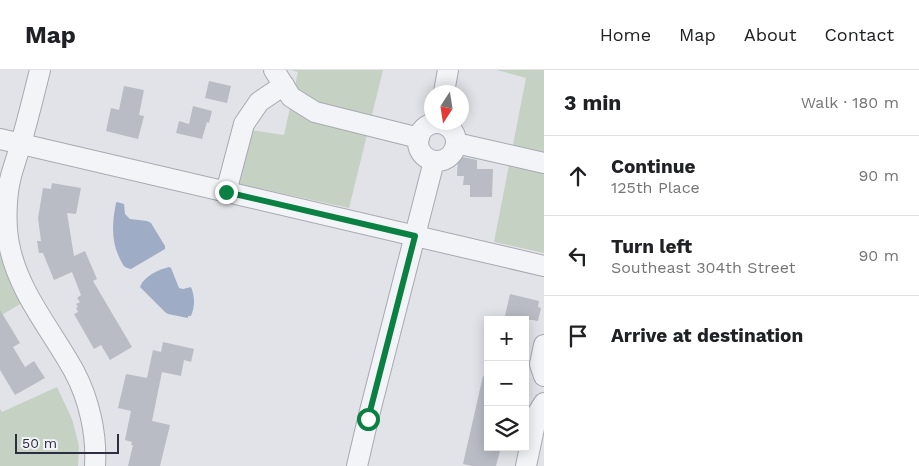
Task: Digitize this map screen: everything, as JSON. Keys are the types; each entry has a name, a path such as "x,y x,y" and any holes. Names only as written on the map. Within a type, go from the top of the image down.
{"street":[{"path":"40,70 11,177 7,226 10,250 18,276 27,294 82,388 92,427 95,446 95,466"},
{"path":"445,85 448,70"},
{"path":"226,192 244,124 279,78 291,97 315,112 419,138"},
{"path":"424,129 419,138 420,150 428,159 434,161 446,159 455,150 455,137 451,130"},
{"path":"0,139 544,266"},
{"path":"456,144 544,163"},
{"path":"357,466 434,161"},
{"path":"544,345 540,364 544,376"},
{"path":"526,466 537,414 544,403"}],"green space":[{"path":"291,70 383,70 349,208 230,182 243,129 284,135 298,72"},
{"path":"497,70 544,70 544,253 494,242 526,78"},
{"path":"0,247 22,303 0,316"},
{"path":"57,387 72,419 79,446 78,466 0,466 0,409 2,412"}],"water":[{"path":"117,202 124,204 125,214 130,219 151,223 165,246 165,249 131,269 123,265 115,245 113,225"},
{"path":"169,267 179,288 191,287 194,305 191,316 188,316 188,318 168,314 140,287 148,277"}],"building":[{"path":"209,81 231,86 227,103 205,98"},
{"path":"124,86 144,90 139,115 144,116 138,139 106,131 111,108 119,110"},
{"path":"193,106 212,111 202,139 176,133 179,121 189,124"},
{"path":"458,156 477,160 477,169 493,169 492,197 470,197 470,185 463,185 464,176 457,176"},
{"path":"52,183 81,188 76,214 67,213 74,256 85,251 97,279 93,281 132,347 110,360 101,345 94,349 74,314 78,312 76,304 80,302 77,298 81,295 72,272 54,280 43,253 39,253 37,241 41,241 38,218 43,188 51,189"},
{"path":"510,294 539,301 538,307 541,308 538,321 529,320 529,316 505,316"},
{"path":"0,310 20,343 13,347 25,367 34,361 45,378 15,395 0,370"},
{"path":"163,342 194,349 191,362 184,360 181,376 162,372 152,421 170,425 160,466 128,466 133,445 131,445 132,442 125,440 131,411 118,408 126,374 147,378 153,350 161,352"},
{"path":"484,376 484,451 500,451 496,466 463,464"}],"route":[{"path":"226,192 415,236 368,419"}]}
